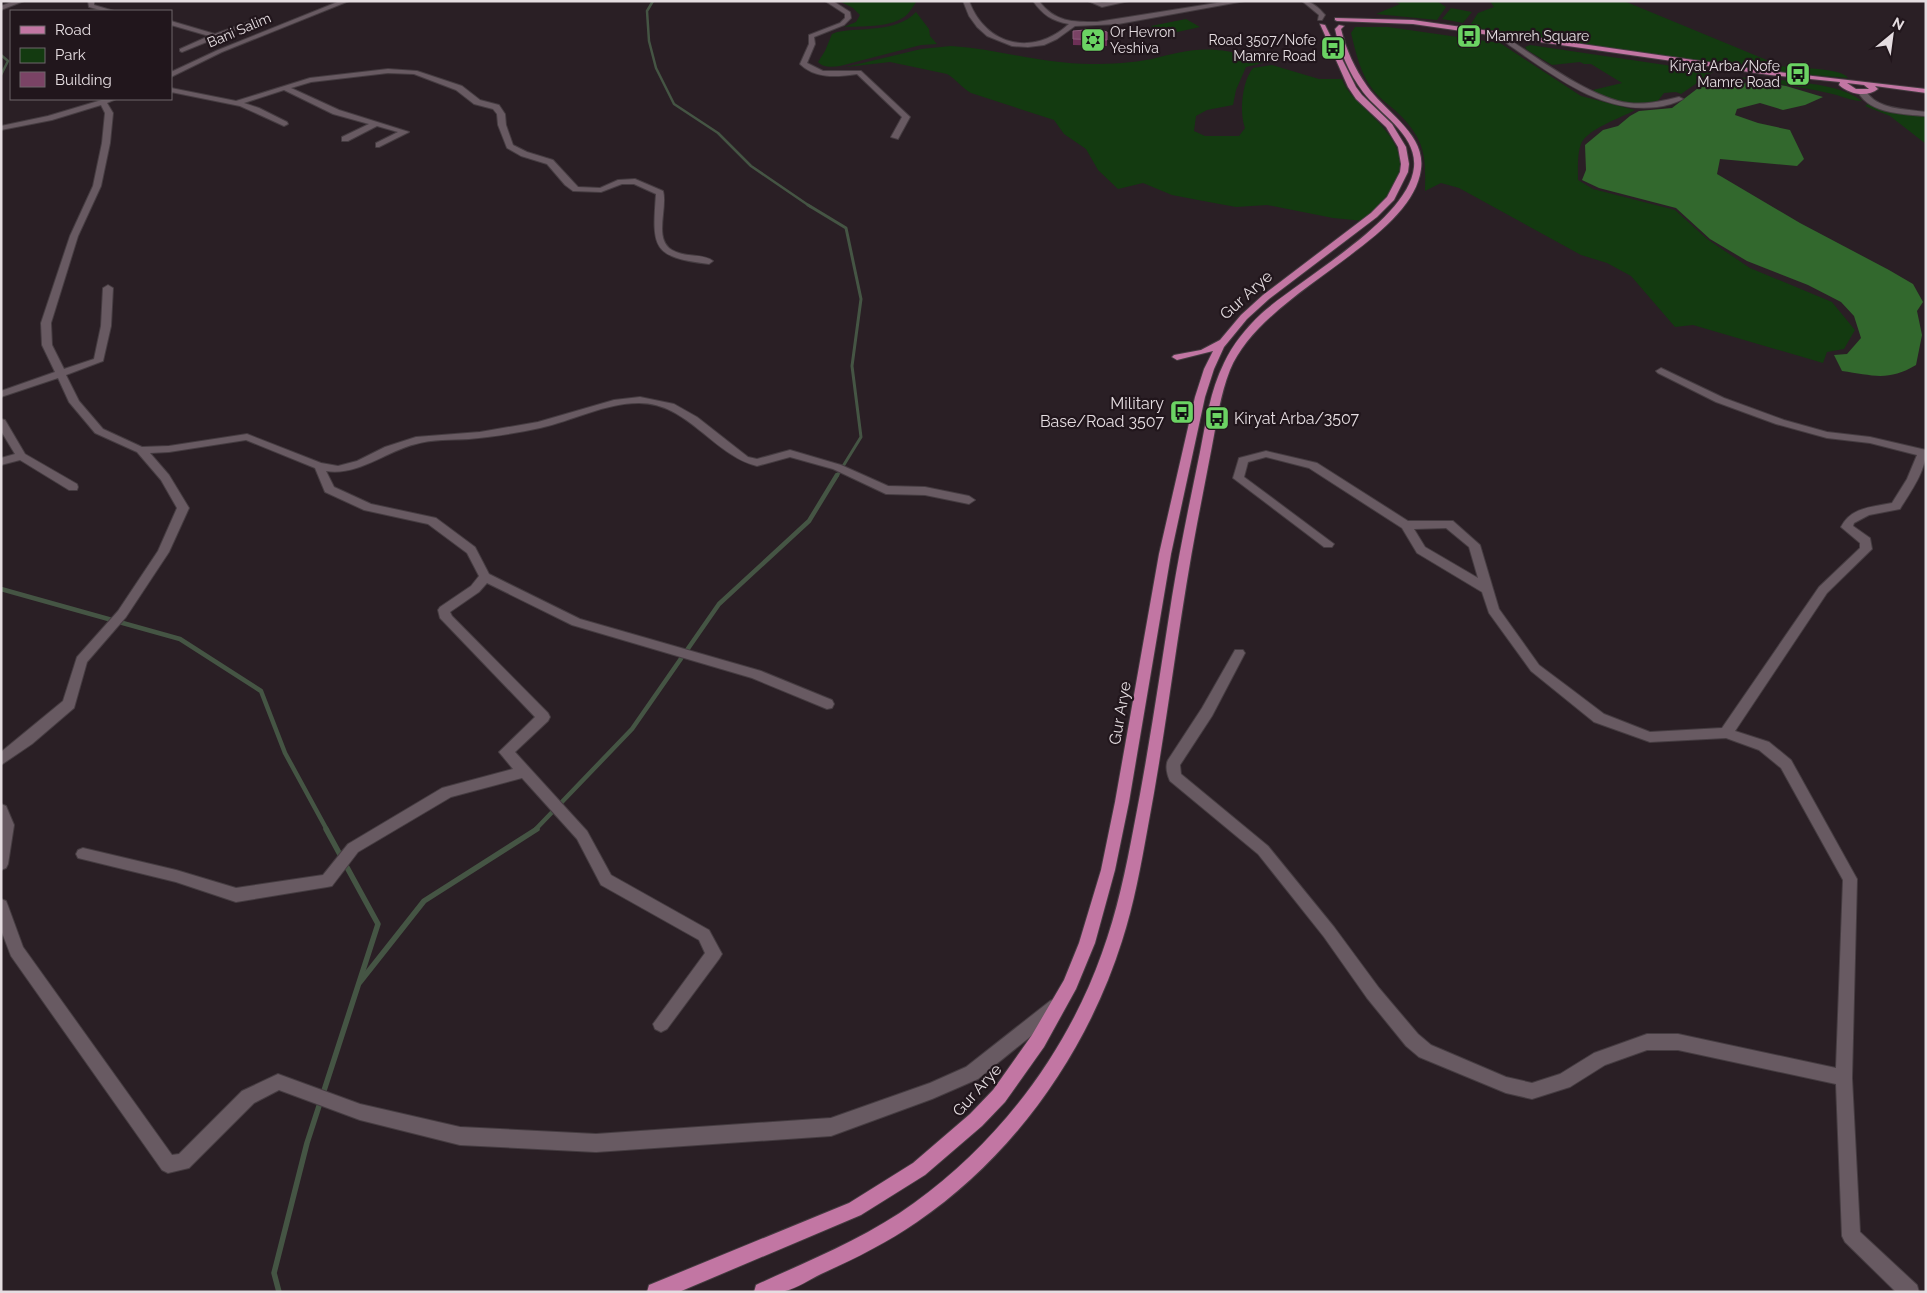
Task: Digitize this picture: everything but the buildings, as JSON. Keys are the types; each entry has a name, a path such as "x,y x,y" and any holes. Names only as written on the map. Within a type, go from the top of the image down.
{"main road":[{"path":"1321,22 1398,24 1827,84 1862,92 1883,91 1926,96"},
{"path":"1321,22 1413,22 1770,73 1926,91"},
{"name":"Gur Arye","path":"656,1292 855,1209 919,1169 976,1120 1000,1096 1038,1042 1059,1003 1087,943 1108,870 1122,802 1167,545 1204,381 1223,342 1254,307 1364,224 1379,210 1397,188 1404,172 1405,164 1402,147 1389,126 1352,87 1321,22"},
{"name":"Gur Arye","path":"763,1292 885,1231 919,1210 953,1183 990,1148 1021,1113 1060,1055 1097,987 1111,951 1132,876 1145,807 1184,558 1216,400 1225,372 1235,350 1267,312 1386,220 1404,202 1417,174 1418,165 1415,148 1401,126 1370,96 1363,86 1340,38 1339,22"},
{"path":"1847,81 1843,83 1849,89"},
{"path":"1866,83 1872,87 1873,90 1871,91"},
{"path":"1177,357 1204,352 1223,342"}],"street":[{"path":"1,8 20,1"},
{"path":"91,1 90,6 107,10"},
{"name":"Bani Salim","path":"172,75 220,51 346,1"},
{"path":"828,1 848,13 848,18 842,24 811,36 812,44 803,64 811,71 829,75 859,72 906,117 895,137"},
{"path":"966,1 972,17 978,25 992,37 1008,42 1026,44 1043,42 1056,38 1074,23"},
{"path":"1036,1 1043,12 1048,15 1074,23 1101,24 1242,1"},
{"path":"1091,1 1102,5 1126,1"},
{"path":"1306,1 1318,2 1339,22"},
{"path":"1306,1 1322,15 1321,22"},
{"path":"182,50 254,22"},
{"path":"172,24 214,36"},
{"path":"1505,40 1591,95 1608,102 1624,105 1654,106 1679,99"},
{"path":"1518,48 1518,44 1524,42"},
{"path":"239,102 282,87 310,80 388,70 415,72 459,88 477,102 496,108 501,114 502,126 510,146 524,154 550,162 568,183 576,189 601,190 621,182 634,182 646,185 660,193 658,223 660,246 668,254 689,260 709,261"},
{"path":"282,87 329,110 405,132 403,135 379,145"},
{"path":"172,90 239,102 265,112 284,124"},
{"path":"1862,92 1865,98 1877,105 1926,114"},
{"path":"1,128 49,118 109,100"},
{"path":"1,760 69,704 80,660 122,614 164,552 183,508 167,478 141,450 99,431 74,402 47,345 46,323 74,236 96,186 106,143 109,113 102,102"},
{"path":"345,139 375,124"},
{"path":"1,394 98,361 106,326 108,288"},
{"path":"1661,371 1720,400 1780,422 1827,435 1870,440 1923,452 1912,479 1896,506 1855,515 1849,521 1847,528 1866,541 1866,549 1823,590 1726,733"},
{"path":"141,450 169,449 247,437 319,466 338,469 361,463 389,449 416,440 480,435 539,425 614,403 640,400 670,406 693,419 744,459 757,463 790,453 837,467 886,490 925,491 969,500"},
{"path":"1,422 21,456 73,487"},
{"path":"1328,544 1238,478 1243,460 1266,454 1314,465 1406,525 1421,550 1488,590"},
{"path":"1,462 21,456"},
{"path":"319,466 329,489 368,507 432,521 471,550 485,577 576,622 756,674 827,704"},
{"path":"1406,525 1449,524 1474,545 1494,610 1535,668 1599,718 1650,737 1726,733 1764,746 1786,764 1850,879 1844,1078 1852,1236 1910,1292"},
{"path":"485,577 475,589 444,610 446,618 544,716 506,752 582,835 606,880 704,935 714,954 661,1024"},
{"path":"1238,653 1207,712 1173,764 1175,777 1263,850 1329,932 1373,993 1412,1040 1425,1051 1506,1085 1532,1091 1564,1081 1600,1058 1647,1042 1678,1042 1844,1078"},
{"path":"84,854 176,876 236,895 327,881 353,848 447,792 524,772"},
{"path":"1,810 7,825 1,864"},
{"path":"1,906 16,951 168,1164 183,1162 248,1097 278,1082 360,1112 460,1136 596,1143 831,1127 932,1091 972,1073 1059,1003"}],"green space":[{"path":"839,1 917,1 908,14 898,21 875,26 844,27 856,22 860,15 853,8"},
{"path":"1394,1 1437,1 1446,7 1437,20 1376,14 1400,4"},
{"path":"1490,1 1624,1 1781,66 1828,70 1844,74 1848,78 1780,72 1469,27 1478,13 1494,7"},
{"path":"1451,8 1472,12 1463,23 1442,19"},
{"path":"916,12 929,29 930,36 937,44 921,45 840,66 825,66 818,62 832,34 889,26 908,19"},
{"path":"1186,19 1200,27 1164,35 1151,26"},
{"path":"1355,27 1388,27 1500,43 1581,96 1635,110 1605,124 1584,139 1579,152 1578,180 1593,189 1675,210 1707,239 1750,268 1832,302 1855,330 1844,349 1827,352 1823,363 1693,325 1675,327 1631,276 1607,263 1581,255 1459,188 1441,183 1425,191 1424,158 1419,141 1408,123 1376,93 1365,77 1351,33"},
{"path":"1530,45 1713,72 1681,94 1676,92 1664,93 1657,102 1614,101 1599,95 1593,90 1622,83 1591,64 1580,62 1552,65 1527,50 1525,47"},
{"path":"951,46 1073,63 1129,62 1200,50 1235,53 1267,62 1246,67 1236,90 1233,105 1207,110 1196,116 1194,131 1205,136 1239,136 1245,128 1242,114 1244,89 1253,68 1272,65 1319,79 1342,79 1350,93 1383,128 1393,142 1399,154 1400,167 1397,179 1378,206 1364,221 1333,218 1267,205 1236,207 1172,195 1143,183 1118,189 1098,170 1086,149 1064,134 1054,120 971,93 947,74 890,62 846,67 921,49"},
{"path":"1757,77 1827,86 1852,95 1862,101 1805,88 1737,78"},
{"path":"1706,82 1768,83 1786,86 1823,97 1805,105 1783,110 1760,103 1737,109 1735,115 1758,123 1790,130 1804,159 1797,166 1720,159 1717,174 1800,223 1913,284 1923,302 1917,311 1922,335 1916,365 1897,374 1880,376 1842,371 1834,355 1847,354 1861,338 1854,316 1841,302 1808,285 1747,261 1710,239 1676,208 1599,188 1582,180 1586,170 1585,145 1603,130 1618,126 1639,111 1672,108"},
{"path":"1868,104 1896,113 1926,117 1926,144 1890,116 1865,106"}],"waterway":[{"path":"653,1 647,11 649,41 656,68 674,104 718,133 751,166 809,205"},
{"path":"1,55 8,61 1,75"},
{"path":"809,205 846,228 861,299 852,366 861,437 837,476"},
{"path":"535,830 632,729 719,604 809,521 837,475"},
{"path":"1,589 180,639 261,691 285,753 327,830"},
{"path":"279,1292 274,1273 307,1143 378,924 326,829"},
{"path":"360,982 424,901 537,829"}],"place":[{"name":"Mamreh Square","path":"1469,36"},
{"name":"Or Hevron Yeshiva","path":"1093,40"},
{"name":"Road 3507/Nofe Mamre Road","path":"1333,48"},
{"name":"Kiryat Arba/Nofe Mamre Road","path":"1798,74"},
{"name":"Military Base/Road 3507","path":"1182,412"},
{"name":"Kiryat Arba/3507","path":"1217,418"}]}
